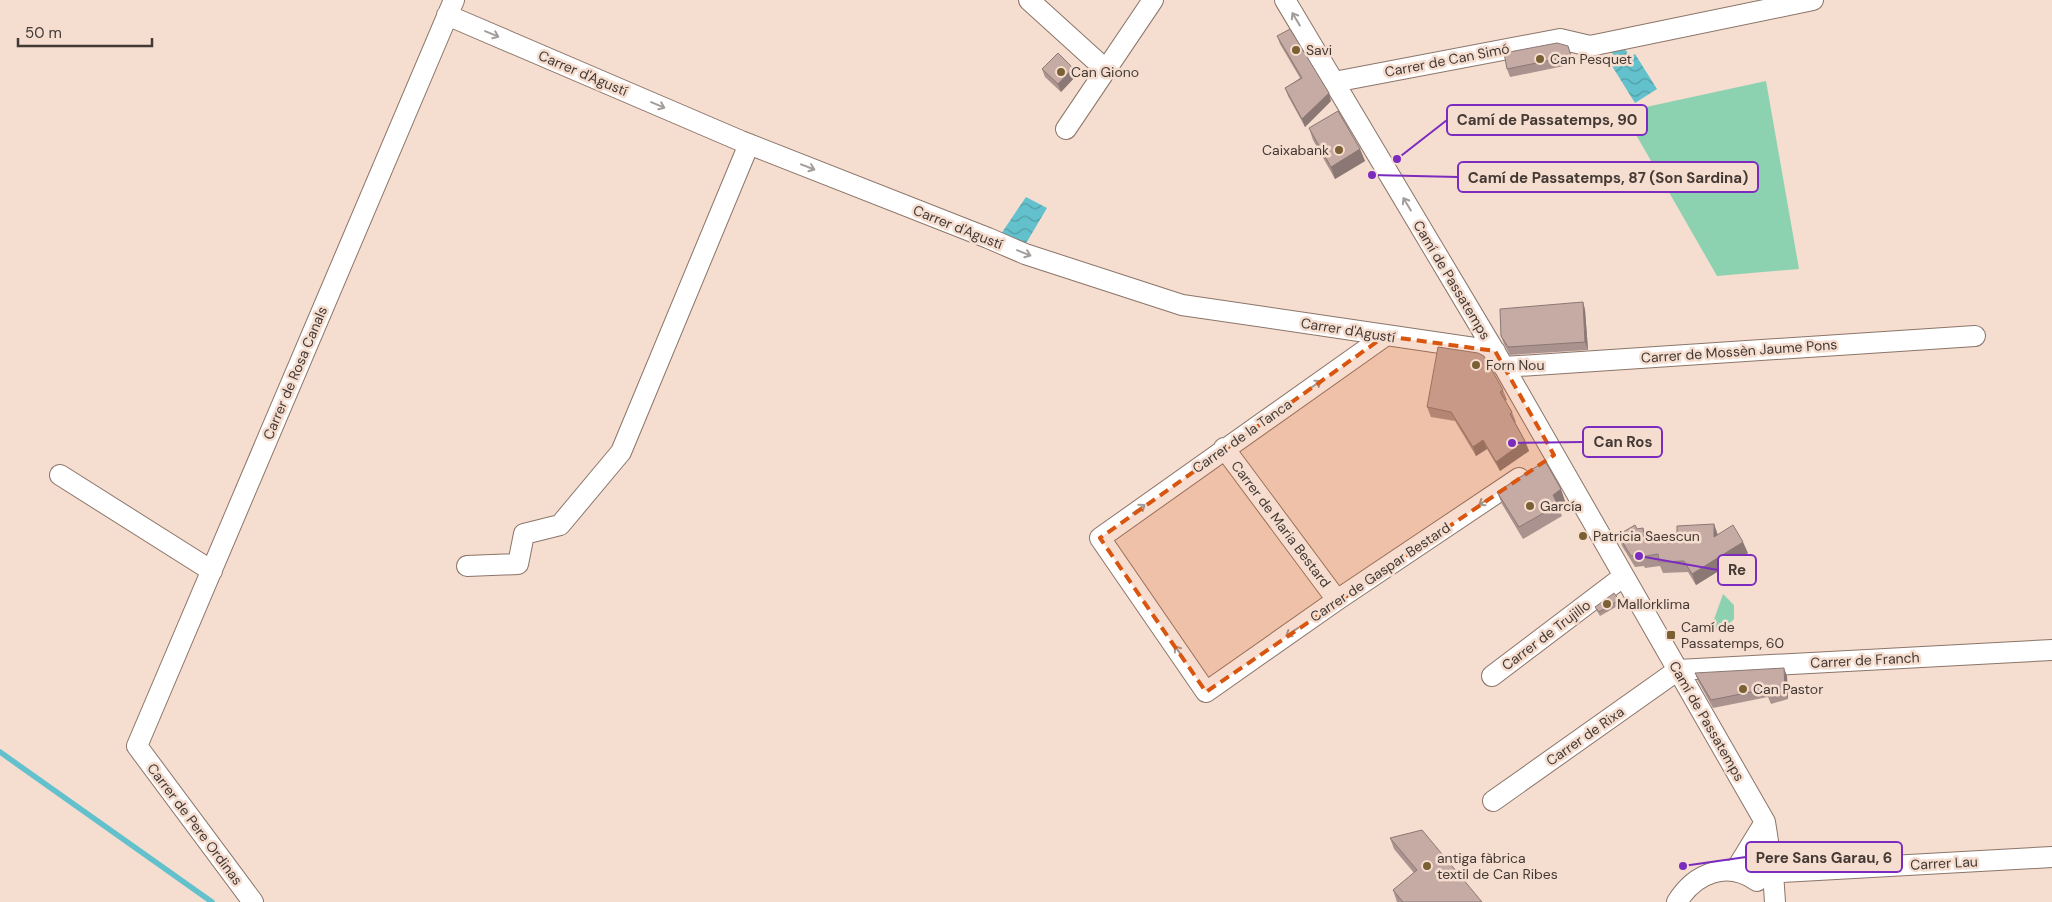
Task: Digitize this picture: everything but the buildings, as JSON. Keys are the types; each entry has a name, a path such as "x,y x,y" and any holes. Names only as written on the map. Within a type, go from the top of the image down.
{"street":[{"path":"1029,0 1105,69"},
{"path":"1066,129 1153,0"},
{"name":"Camí de Passatemps","path":"1285,0 1499,359 1765,822"},
{"name":"Carrer de Can Simó","path":"1334,82 1560,39 1590,46 1647,36 1813,0"},
{"name":"Carrer d'Agustí","path":"451,8 749,144 1025,254 1182,305 1385,336 1499,359"},
{"name":"Carrer de Rosa Canals","path":"137,746 451,8"},
{"path":"467,566 518,564 524,534 560,525 621,452 749,144"},
{"name":"Carrer de la Tanca","path":"1206,692 1100,538 1224,448 1385,336"},
{"name":"Carrer de Mossèn Jaume Pons","path":"1499,359 1974,336"},
{"name":"Carrer de Maria Bestard","path":"1224,448 1337,600"},
{"name":"Carrer de Gaspar Bestard","path":"1206,692 1337,600 1554,455"},
{"path":"60,475 212,570"},
{"name":"Carrer de Trujillo","path":"1492,676 1624,576"},
{"name":"Carrer de Franch","path":"1678,670 2052,650"},
{"name":"Carrer de Rixa","path":"1493,801 1678,670"},
{"name":"Carrer de Pere Ordinas","path":"137,746 252,902"},
{"path":"1765,822 1773,873 1775,902"},
{"path":"1765,822 1741,873 1764,887 1775,902"},
{"name":"Carrer Lau","path":"1677,902 1685,889 1700,877 1717,871 1773,873 2052,858"}],"highlighted area":[{"path":"1385,336 1495,351 1554,455 1206,692 1100,538"}],"green space":[{"path":"1766,81 1799,269 1717,276 1623,112"},
{"path":"1723,594 1734,605 1734,619 1723,630 1711,628"}],"water":[{"path":"1624,47 1630,57 1635,54 1657,89 1635,103 1612,66 1618,62 1610,50"},
{"path":"1026,197 1047,208 1025,245 1001,234"}],"waterway":[{"path":"0,752 212,902"}],"place":[{"name":"Savi","path":"1296,50"},
{"name":"Can Pesquet","path":"1540,59"},
{"name":"Can Giono","path":"1061,72"},
{"name":"Caixabank","path":"1339,150"},
{"name":"Camí de Passatemps, 90","path":"1397,159"},
{"name":"Camí de Passatemps, 87 (Son Sardina)","path":"1372,175"},
{"name":"Forn Nou","path":"1476,365"},
{"name":"Can Ros","path":"1512,443"},
{"name":"García","path":"1530,506"},
{"name":"Patricia Saescun","path":"1583,536"},
{"name":"Re","path":"1639,556"},
{"name":"Mallorklima","path":"1607,604"},
{"name":"Camí de Passatemps, 60","path":"1671,635"},
{"name":"Can Pastor","path":"1743,689"},
{"name":"antiga fàbrica textil de Can Ribes","path":"1427,866"},
{"name":"Pere Sans Garau, 6","path":"1683,866"}]}
